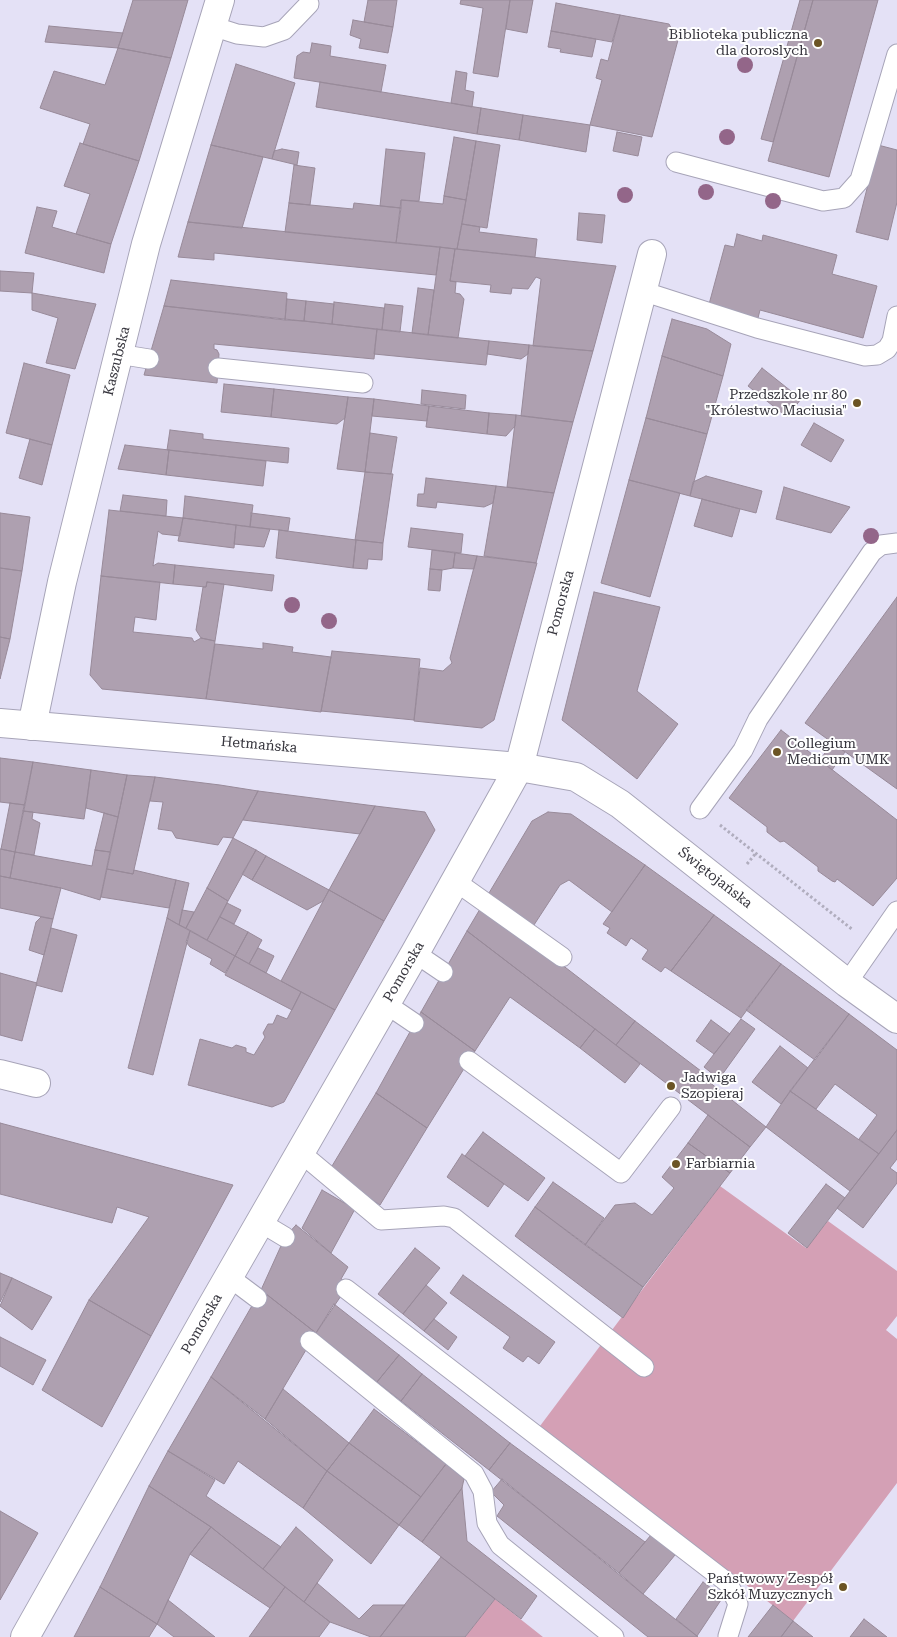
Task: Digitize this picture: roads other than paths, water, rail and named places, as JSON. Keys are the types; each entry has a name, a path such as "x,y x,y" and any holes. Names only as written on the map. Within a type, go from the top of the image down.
{"street":[{"name":"Kaszubska","path":"32,726 62,582 146,244 220,0"},
{"name":"Pomorska","path":"25,1637 415,953 518,767 652,254"},
{"name":"Hetmańska","path":"0,723 518,767"},
{"name":"Świętojańska","path":"518,767 576,777 620,804 847,983 897,1019"},
{"path":"0,1074 36,1083"}],"lane":[{"path":"212,26 237,34 264,37 284,30 309,4"},
{"path":"676,162 823,201 844,198 860,180 897,54"},
{"path":"642,291 757,328 865,356 877,355 887,350 892,341 897,316"},
{"path":"118,354 149,359"},
{"path":"218,368 363,383"},
{"path":"700,810 743,750 758,719 872,552 881,545 897,543"},
{"path":"455,881 562,957"},
{"path":"847,983 897,912"},
{"path":"415,953 443,972"},
{"path":"386,1004 414,1022"},
{"path":"469,1060 621,1173 671,1107"},
{"path":"301,1153 381,1220 444,1216 454,1218 644,1367"},
{"path":"260,1222 285,1237"},
{"path":"229,1277 257,1298"},
{"path":"346,1288 728,1583 738,1604 728,1636"},
{"path":"310,1341 474,1474 483,1491 487,1523 500,1545 614,1637"}],"place":[{"name":"Biblioteka publiczna dla doroslych","path":"818,43"},
{"name":"Przedszkole nr 80 \"Królestwo Maciusia\"","path":"857,403"},
{"name":"Collegium Medicum UMK","path":"777,752"},
{"name":"Jadwiga Szopieraj","path":"671,1086"},
{"name":"Farbiarnia","path":"676,1164"},
{"name":"Państwowy Zespół Szkół Muzycznych","path":"843,1587"}]}
